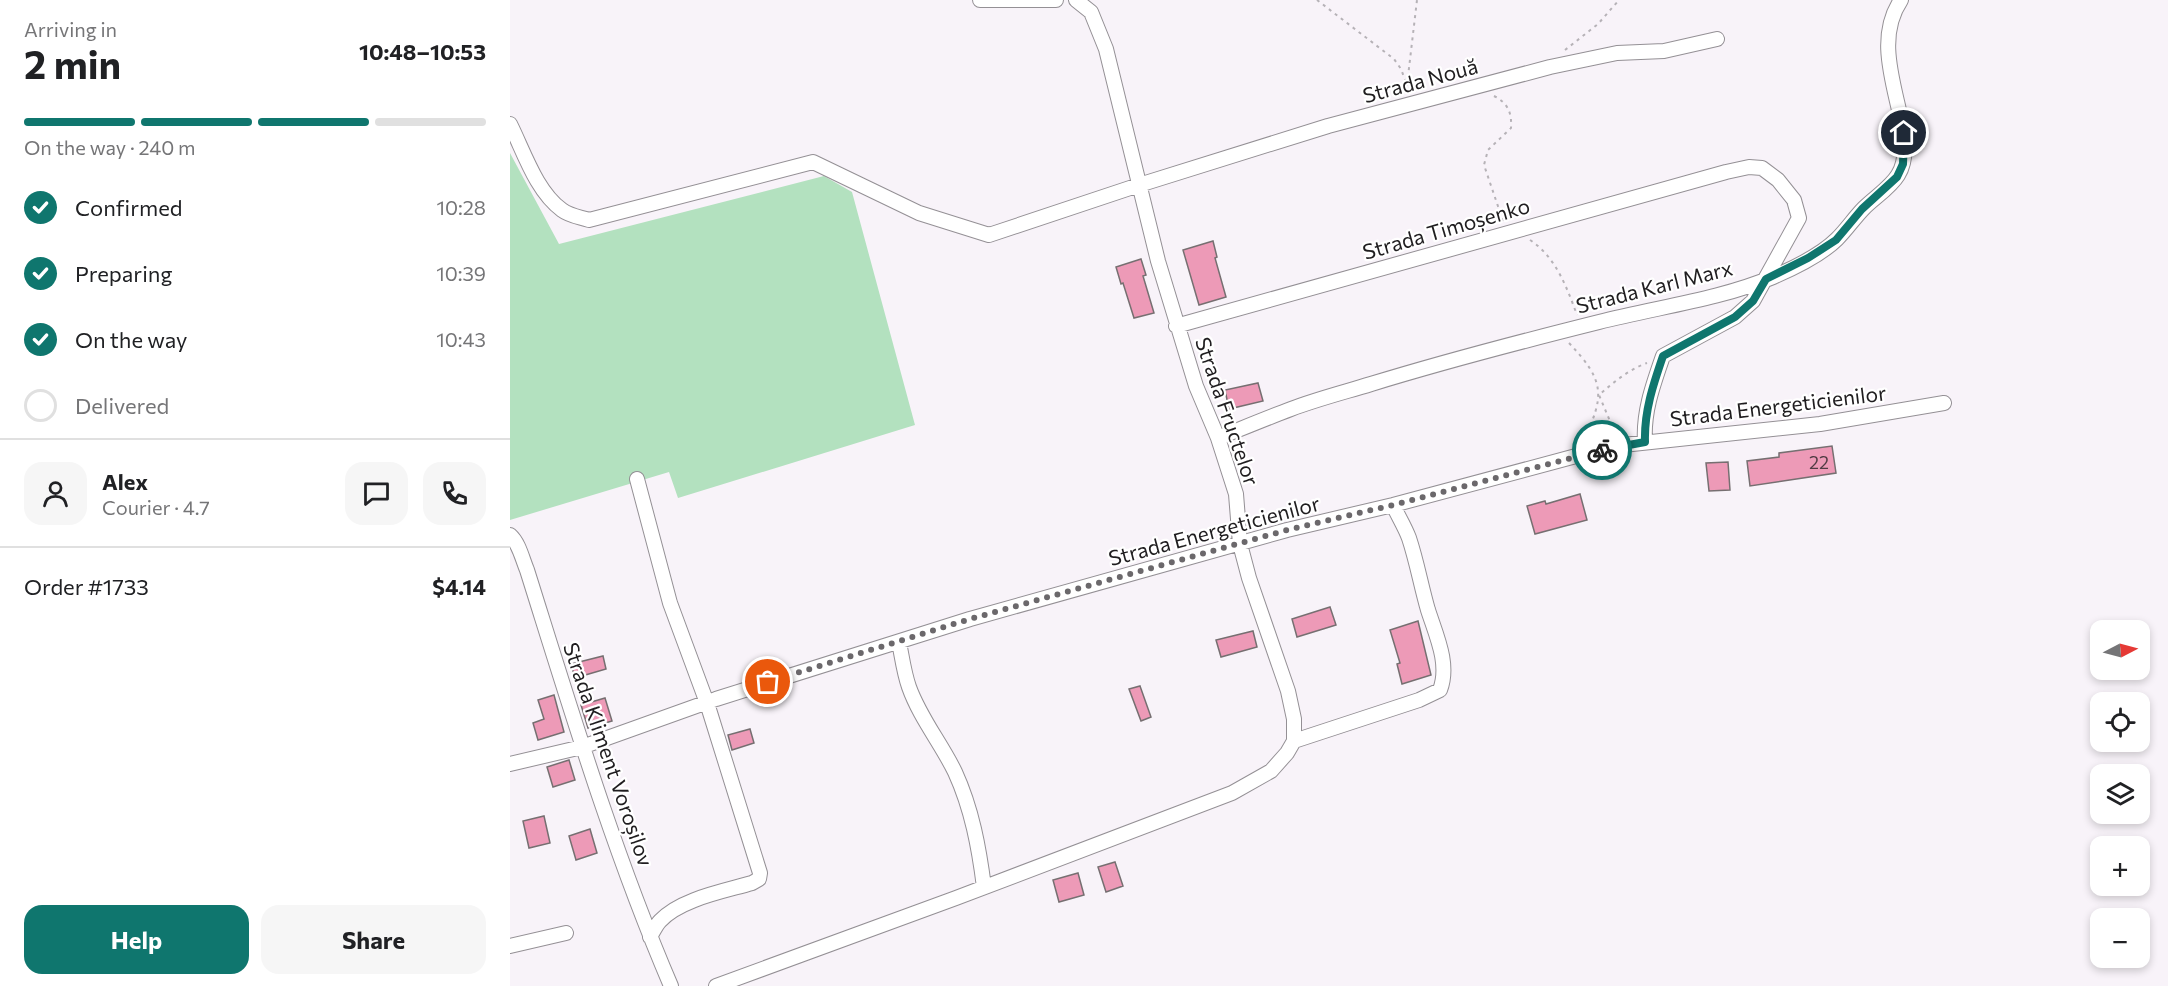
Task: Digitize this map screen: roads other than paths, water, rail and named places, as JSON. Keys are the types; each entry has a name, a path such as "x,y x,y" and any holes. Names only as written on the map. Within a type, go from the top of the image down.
{"street":[{"path":"980,0 1056,0"},
{"name":"Strada Fructelor","path":"1076,0 1091,12 1106,50 1176,326 1196,386 1218,438 1236,494 1240,544 1249,578 1288,690 1294,719 1294,741"},
{"name":"Strada Karl Marx","path":"1218,438 1292,408 1411,372 1582,326 1704,299 1766,279 1808,258 1836,240 1862,209 1897,177 1903,164 1904,133 1889,63 1892,26 1901,0"},
{"name":"Strada Nouă","path":"1139,185 1328,126 1550,67 1617,53 1664,51 1717,39"},
{"path":"510,124 537,180 549,198 563,211 589,220 813,162 919,213 989,235 1139,185"},
{"name":"Strada Timoșenko","path":"1176,326 1749,167 1762,168 1778,180 1794,200 1799,218 1766,279"},
{"path":"1645,442 1646,413 1663,356 1735,317 1753,301 1766,279"},
{"name":"Strada Energeticienilor","path":"510,764 582,747 758,685 970,619 1287,530 1393,505 1575,456 1623,445 1820,424 1944,403"},
{"path":"637,479 670,603 707,703 760,873 759,879 752,883 699,898 674,910 660,921 650,937"},
{"path":"716,986 1232,793 1271,771 1294,741 1419,700 1440,690 1443,670 1437,634 1408,536 1393,505"},
{"name":"Strada Kliment Voroșilov","path":"510,535 527,570 582,747 650,937 671,986"},
{"path":"899,642 909,688 924,719 955,771 967,803 978,842 984,887"},
{"path":"510,946 566,933"}]}
